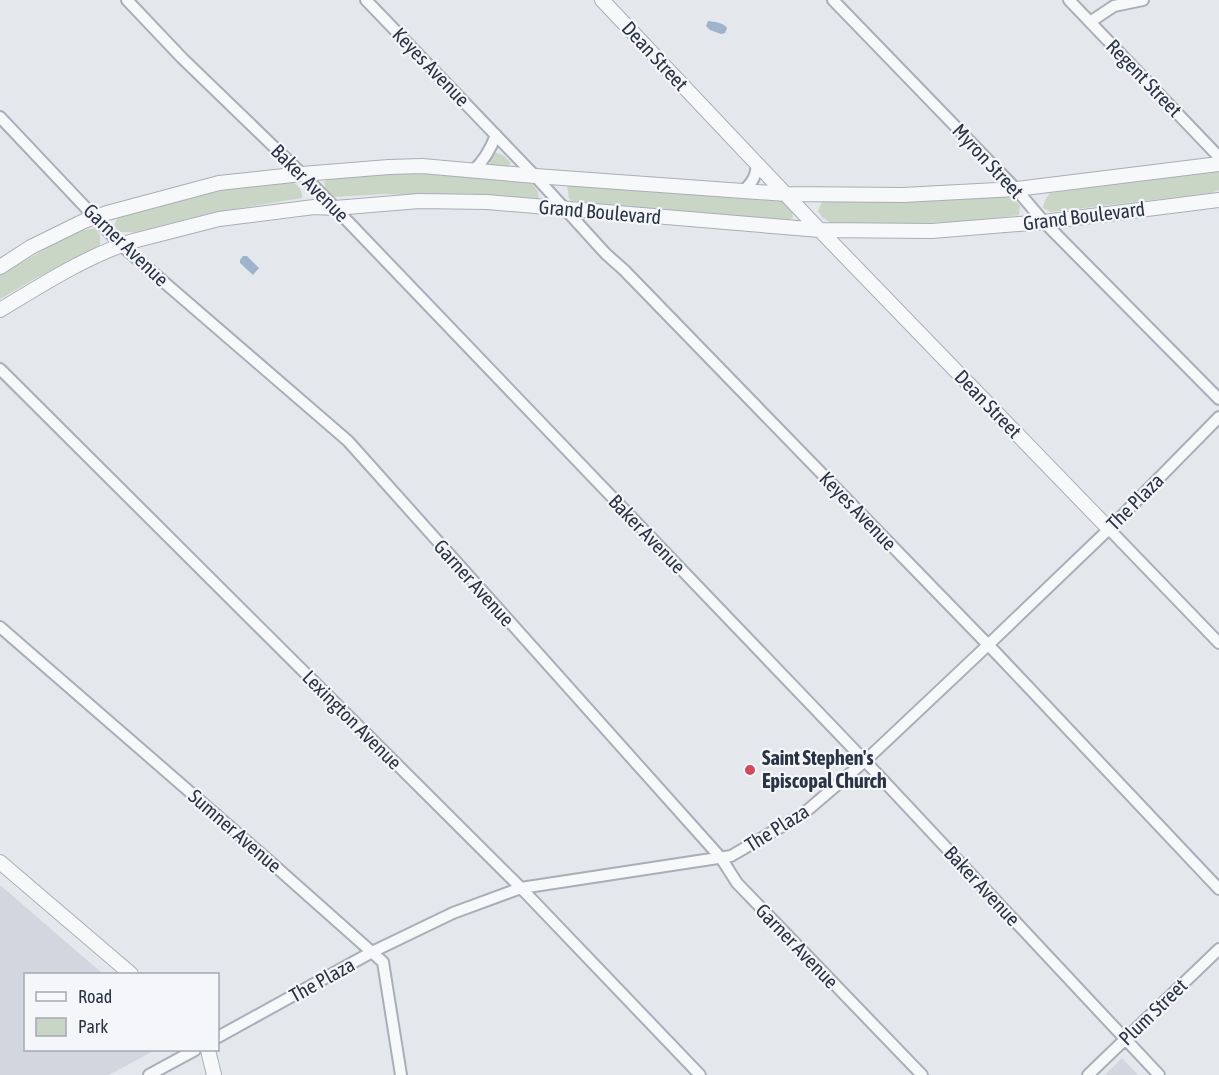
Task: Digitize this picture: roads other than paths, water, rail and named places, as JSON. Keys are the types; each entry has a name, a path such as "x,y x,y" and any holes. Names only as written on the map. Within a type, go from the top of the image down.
{"street":[{"name":"Baker Avenue","path":"128,0 182,58 335,208 865,761 1159,1075"},
{"name":"Keyes Avenue","path":"366,0 535,176 606,254 633,278 988,645 1219,889"},
{"name":"Dean Street","path":"602,0 820,230 1219,643"},
{"name":"Myron Street","path":"833,0 1016,189 1044,222 1219,399"},
{"name":"Regent Street","path":"1069,0 1219,157"},
{"path":"1090,22 1114,6 1143,0"},
{"name":"Garner Avenue","path":"0,117 121,245 348,441 721,858 737,884 922,1075"},
{"path":"473,171 480,165 496,135"},
{"path":"744,190 752,183 756,175 757,164"},
{"name":"Grand Boulevard","path":"0,267 31,247 84,221 107,213 219,183 302,174 411,167 786,194 903,195 1016,189 1219,164"},
{"name":"Grand Boulevard","path":"0,310 60,273 121,245 219,219 314,207 335,208 419,201 487,202 820,230 932,231 1044,222 1219,200"},
{"name":"Lexington Avenue","path":"0,369 521,888 700,1075"},
{"name":"The Plaza","path":"219,1036 372,952 453,913 521,888 734,855 803,814 865,761 988,645 1109,529 1219,417"},
{"name":"Sumner Avenue","path":"0,627 383,962 400,1075"},
{"path":"0,862 129,973"},
{"name":"Plum Street","path":"1088,1075 1219,949"},
{"path":"149,1075 193,1051"},
{"path":"208,1051 214,1075"}],"water":[{"path":"708,21 723,25 727,28 725,33 710,30 706,26"},
{"path":"243,256 247,256 259,268 253,275 240,263"}],"place":[{"name":"Saint Stephen's Episcopal Church","path":"750,770"}]}
